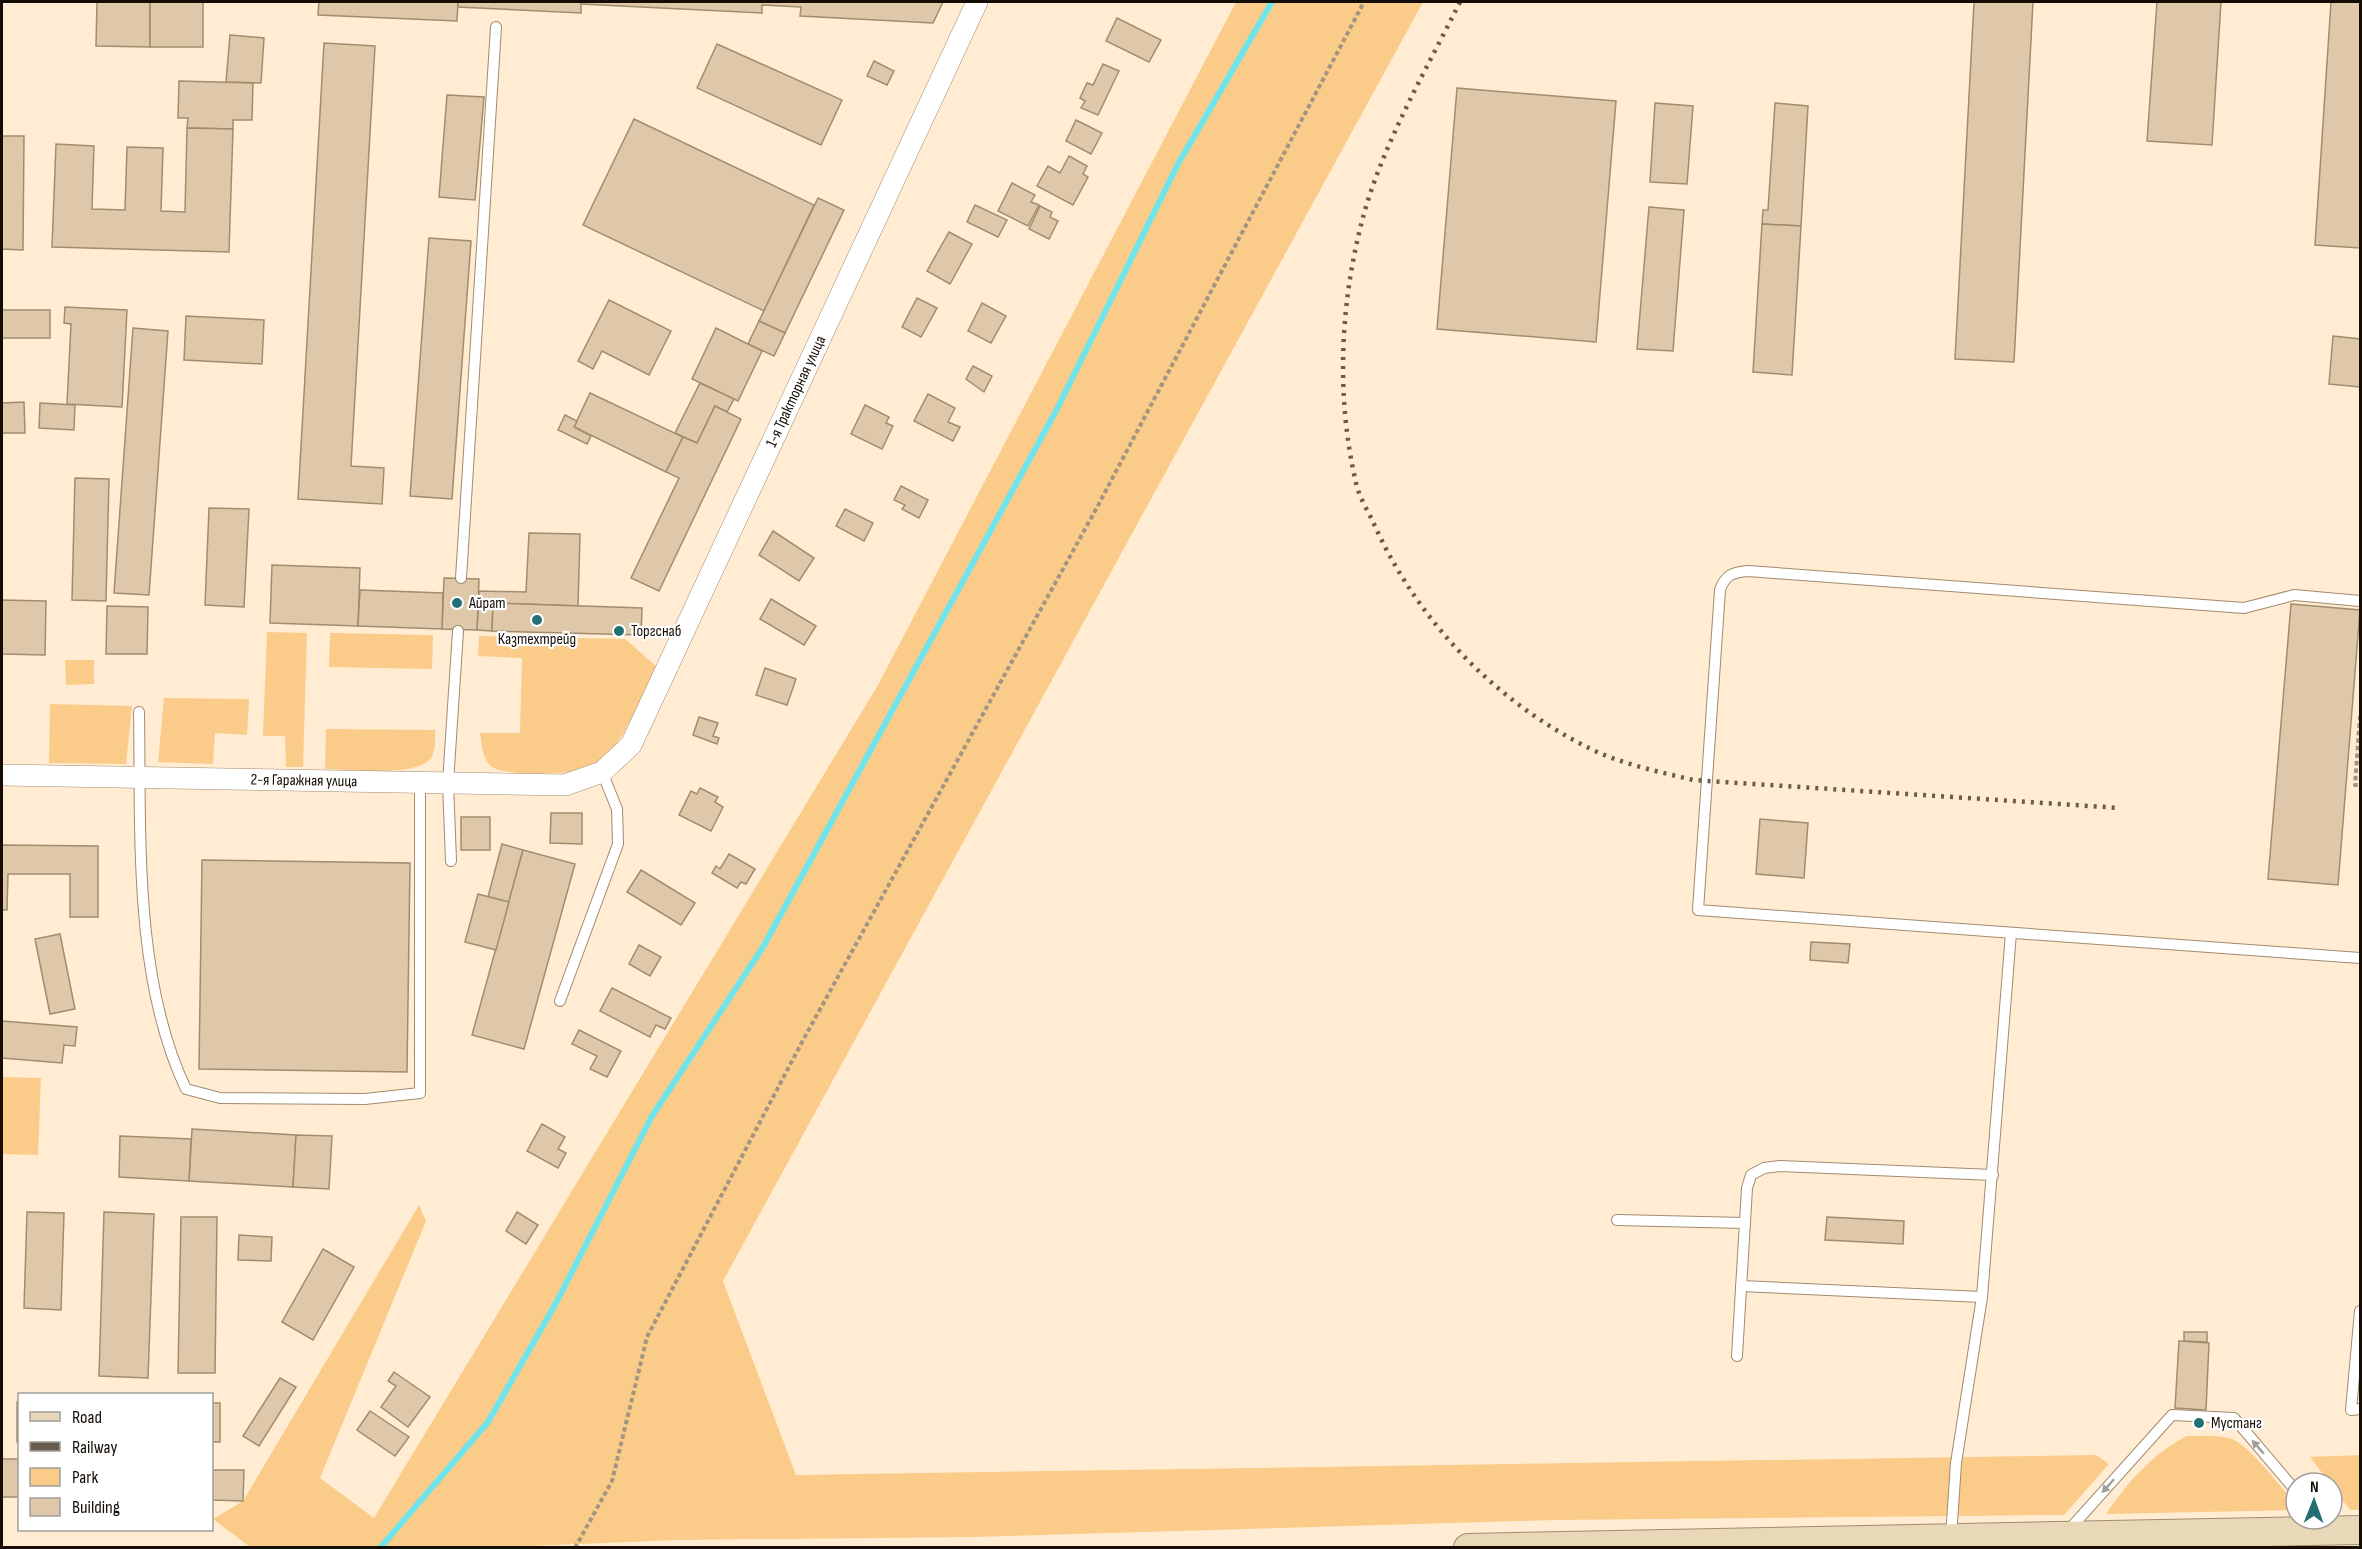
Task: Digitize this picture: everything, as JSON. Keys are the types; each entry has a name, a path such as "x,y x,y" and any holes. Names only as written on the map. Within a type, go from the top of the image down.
{"street":[{"name":"1-я Тракторная улица","path":"602,772 631,745 977,2"},
{"name":"2-я Гаражная улица","path":"2,775 565,785 602,772"},
{"path":"2344,1527 2361,1530"},
{"path":"1468,1548 2064,1535 2282,1539 2305,1531"}],"lane":[{"path":"461,578 496,27"},
{"path":"2361,601 2294,595 2244,608 1748,571 1734,572 1724,579 1720,590 1698,910 2361,958"},
{"path":"451,861 448,783 458,631"},
{"path":"139,712 148,941 158,999 176,1067 186,1089 220,1098 365,1099 420,1093 420,783"},
{"path":"560,1001 618,844 617,809 602,772"},
{"path":"1951,1538 1956,1463 1982,1297 2011,933"},
{"path":"1737,1356 1747,1188 1751,1175 1764,1168 1780,1166 1993,1175"},
{"path":"1617,1220 1745,1223"},
{"path":"1741,1286 1982,1297"},
{"path":"2361,1311 2351,1410 2361,1409"},
{"path":"2064,1535 2172,1415 2234,1418 2284,1477"}],"path":[{"path":"575,1548 612,1481 646,1337 802,1042 1095,511 1364,2"},
{"path":"2361,716 2355,785 2361,785"}],"green space":[{"path":"1236,2 1423,2 723,1281 796,1475 2096,1455 2109,1464 2064,1515 1555,1520 973,1537 676,1540 482,1548 250,1547 213,1519 243,1501 419,1205 426,1221 320,1478 374,1518 878,685"},
{"path":"267,632 307,633 303,767 286,767 285,736 263,736"},
{"path":"330,633 433,635 432,669 329,667"},
{"path":"479,636 625,639 657,667 625,730 613,749 603,758 575,771 537,774 510,772 499,770 489,764 483,751 480,733 520,733 522,658 478,656"},
{"path":"65,660 94,660 94,684 66,685"},
{"path":"164,698 249,699 247,735 215,733 213,764 158,762"},
{"path":"50,704 132,706 126,764 49,763"},
{"path":"326,729 435,730 433,755 423,764 397,770 325,769"},
{"path":"2,1077 41,1078 38,1155 2,1154"},
{"path":"2187,1436 2211,1436 2223,1437 2241,1444 2284,1491 2284,1510 2106,1514 2122,1491 2142,1470"},
{"path":"2360,1455 2360,1510 2350,1510 2344,1502 2344,1471 2321,1471 2310,1457"}],"building":[{"path":"97,2 150,2 150,47 96,46"},
{"path":"150,2 203,2 203,47 150,47"},
{"path":"319,2 458,2 457,21 318,15"},
{"path":"458,2 581,2 581,13 458,7"},
{"path":"581,2 943,2 933,23 800,16 801,7 762,5 762,13 581,4"},
{"path":"1974,2 2033,2 2014,362 1955,359"},
{"path":"2157,2 2221,2 2212,145 2147,141"},
{"path":"2331,2 2360,2 2360,248 2315,245"},
{"path":"1117,18 1161,40 1149,62 1106,41"},
{"path":"230,35 264,38 261,83 226,82"},
{"path":"324,43 375,46 351,466 384,468 382,504 298,499"},
{"path":"717,44 842,100 821,145 697,88"},
{"path":"874,61 894,71 887,85 867,76"},
{"path":"1103,64 1119,71 1098,115 1081,108 1085,101 1080,98 1087,83 1093,85"},
{"path":"179,81 253,83 252,120 233,120 233,129 187,128 188,118 178,118"},
{"path":"1457,88 1616,101 1596,342 1437,329"},
{"path":"447,95 484,97 475,200 439,197"},
{"path":"1655,103 1693,106 1687,184 1650,182"},
{"path":"1775,103 1808,106 1801,226 1762,224 1763,210 1768,210"},
{"path":"634,119 814,205 764,311 583,225"},
{"path":"1076,120 1102,133 1091,154 1066,141"},
{"path":"187,128 233,129 229,252 52,247 56,144 94,146 92,209 125,210 127,147 163,148 161,211 185,212"},
{"path":"2,136 24,136 23,250 2,249"},
{"path":"1069,156 1087,166 1083,174 1088,177 1073,205 1037,186 1048,166 1060,173"},
{"path":"1012,183 1035,195 1031,202 1039,205 1028,226 998,211"},
{"path":"818,198 844,210 785,333 759,321"},
{"path":"975,205 1007,220 998,237 967,222"},
{"path":"1040,206 1052,212 1050,217 1058,221 1049,239 1029,229"},
{"path":"1649,207 1684,210 1673,351 1637,349"},
{"path":"1762,224 1801,226 1792,375 1753,372"},
{"path":"949,232 972,244 950,284 927,271"},
{"path":"429,238 471,241 452,499 410,496"},
{"path":"917,298 937,308 921,337 902,327"},
{"path":"609,300 671,331 649,375 602,351 593,369 578,361"},
{"path":"982,303 1006,316 991,343 968,331"},
{"path":"65,307 127,310 122,407 67,404 71,324 64,323"},
{"path":"2,310 50,310 50,338 2,338"},
{"path":"186,316 264,320 262,364 184,360"},
{"path":"759,321 785,333 774,356 748,344"},
{"path":"133,328 168,331 149,595 114,593"},
{"path":"716,328 762,351 738,401 692,379"},
{"path":"2333,336 2360,339 2360,387 2329,384"},
{"path":"973,366 992,376 984,392 966,379"},
{"path":"700,383 734,399 727,412 715,406 697,443 675,433"},
{"path":"590,393 683,437 666,472 574,427"},
{"path":"928,394 955,408 948,422 960,427 953,441 914,421"},
{"path":"24,402 25,433 2,433 2,403"},
{"path":"40,403 75,405 74,430 39,428"},
{"path":"865,405 889,417 886,423 893,426 882,449 851,434"},
{"path":"715,406 741,419 659,591 631,578 679,478 666,472 683,437 697,443"},
{"path":"565,415 577,421 574,427 591,436 587,444 558,430"},
{"path":"75,478 109,479 106,601 72,600"},
{"path":"901,486 928,500 919,518 902,509 905,505 894,500"},
{"path":"209,508 249,509 244,607 205,605"},
{"path":"845,509 873,523 864,541 836,526"},
{"path":"773,531 814,558 799,581 759,555"},
{"path":"529,533 580,534 578,606 493,603 492,631 477,630 479,591 526,592"},
{"path":"272,565 360,568 358,626 270,623"},
{"path":"444,578 479,579 477,630 442,629"},
{"path":"360,590 443,593 442,629 358,626"},
{"path":"771,599 816,626 804,645 760,619"},
{"path":"2,600 46,601 45,655 2,654"},
{"path":"493,603 642,608 641,635 492,631"},
{"path":"2291,604 2360,610 2338,885 2268,879"},
{"path":"107,606 148,607 147,654 106,654"},
{"path":"765,668 796,679 787,705 756,695"},
{"path":"699,717 718,723 713,736 719,738 717,744 693,735"},
{"path":"700,788 718,797 715,802 723,807 711,831 679,815 691,791 697,794"},
{"path":"551,813 582,813 582,844 550,843"},
{"path":"461,817 490,817 490,850 461,850"},
{"path":"1760,819 1808,823 1804,878 1756,874"},
{"path":"502,844 523,850 509,902 488,897"},
{"path":"2,845 98,846 98,917 70,917 70,874 8,874 7,910 2,910"},
{"path":"523,850 575,864 524,1049 472,1035"},
{"path":"729,854 755,869 746,884 741,882 737,888 712,873 716,866 720,869"},
{"path":"202,860 410,863 407,1072 199,1069"},
{"path":"641,870 695,903 681,925 627,892"},
{"path":"478,894 509,902 496,950 465,942"},
{"path":"60,934 75,1009 50,1014 35,939"},
{"path":"1811,942 1850,944 1848,963 1810,960"},
{"path":"639,945 661,957 650,976 629,964"},
{"path":"612,988 671,1018 665,1029 656,1025 650,1037 600,1011"},
{"path":"2,1021 77,1027 75,1046 64,1045 62,1063 2,1058"},
{"path":"579,1030 621,1051 607,1077 590,1069 597,1056 572,1044"},
{"path":"542,1124 565,1137 558,1149 566,1153 558,1168 527,1151"},
{"path":"192,1129 296,1135 293,1187 189,1181"},
{"path":"296,1135 332,1136 329,1189 293,1187"},
{"path":"120,1136 191,1139 189,1181 119,1177"},
{"path":"27,1212 64,1213 61,1310 24,1308"},
{"path":"104,1212 154,1214 148,1378 99,1376"},
{"path":"517,1212 538,1225 526,1244 506,1231"},
{"path":"181,1217 217,1217 215,1373 178,1373"},
{"path":"1827,1217 1904,1221 1903,1244 1825,1240"},
{"path":"239,1235 272,1237 271,1261 238,1260"},
{"path":"323,1249 354,1267 313,1340 282,1322"},
{"path":"2184,1332 2207,1332 2207,1342 2184,1341"},
{"path":"2179,1341 2209,1343 2206,1410 2175,1408"},
{"path":"394,1372 430,1397 408,1427 381,1407 396,1386 388,1381"},
{"path":"280,1378 296,1387 259,1446 243,1436"},
{"path":"17,1402 18,1402 18,1442"},
{"path":"213,1403 220,1403 220,1442 213,1442"},
{"path":"370,1411 409,1437 395,1456 357,1430"},
{"path":"2,1459 18,1459 18,1497 2,1497"},
{"path":"213,1470 244,1470 243,1501 213,1500"}],"waterway":[{"path":"380,1548 488,1422 556,1303 652,1116 763,947 1057,409 1178,164 1272,2"}],"railway":[{"path":"1460,2 1405,109 1371,193 1362,221 1349,286 1343,352 1345,418 1357,488 1392,560 1413,594 1437,626 1464,657 1525,709 1559,732 1595,751 1643,768 1693,780 2120,808"}],"place":[{"name":"Айрат","path":"457,603"},
{"name":"Казтехтрейд","path":"537,620"},
{"name":"Торгснаб","path":"619,631"},
{"name":"Мустанг","path":"2199,1423"}]}
